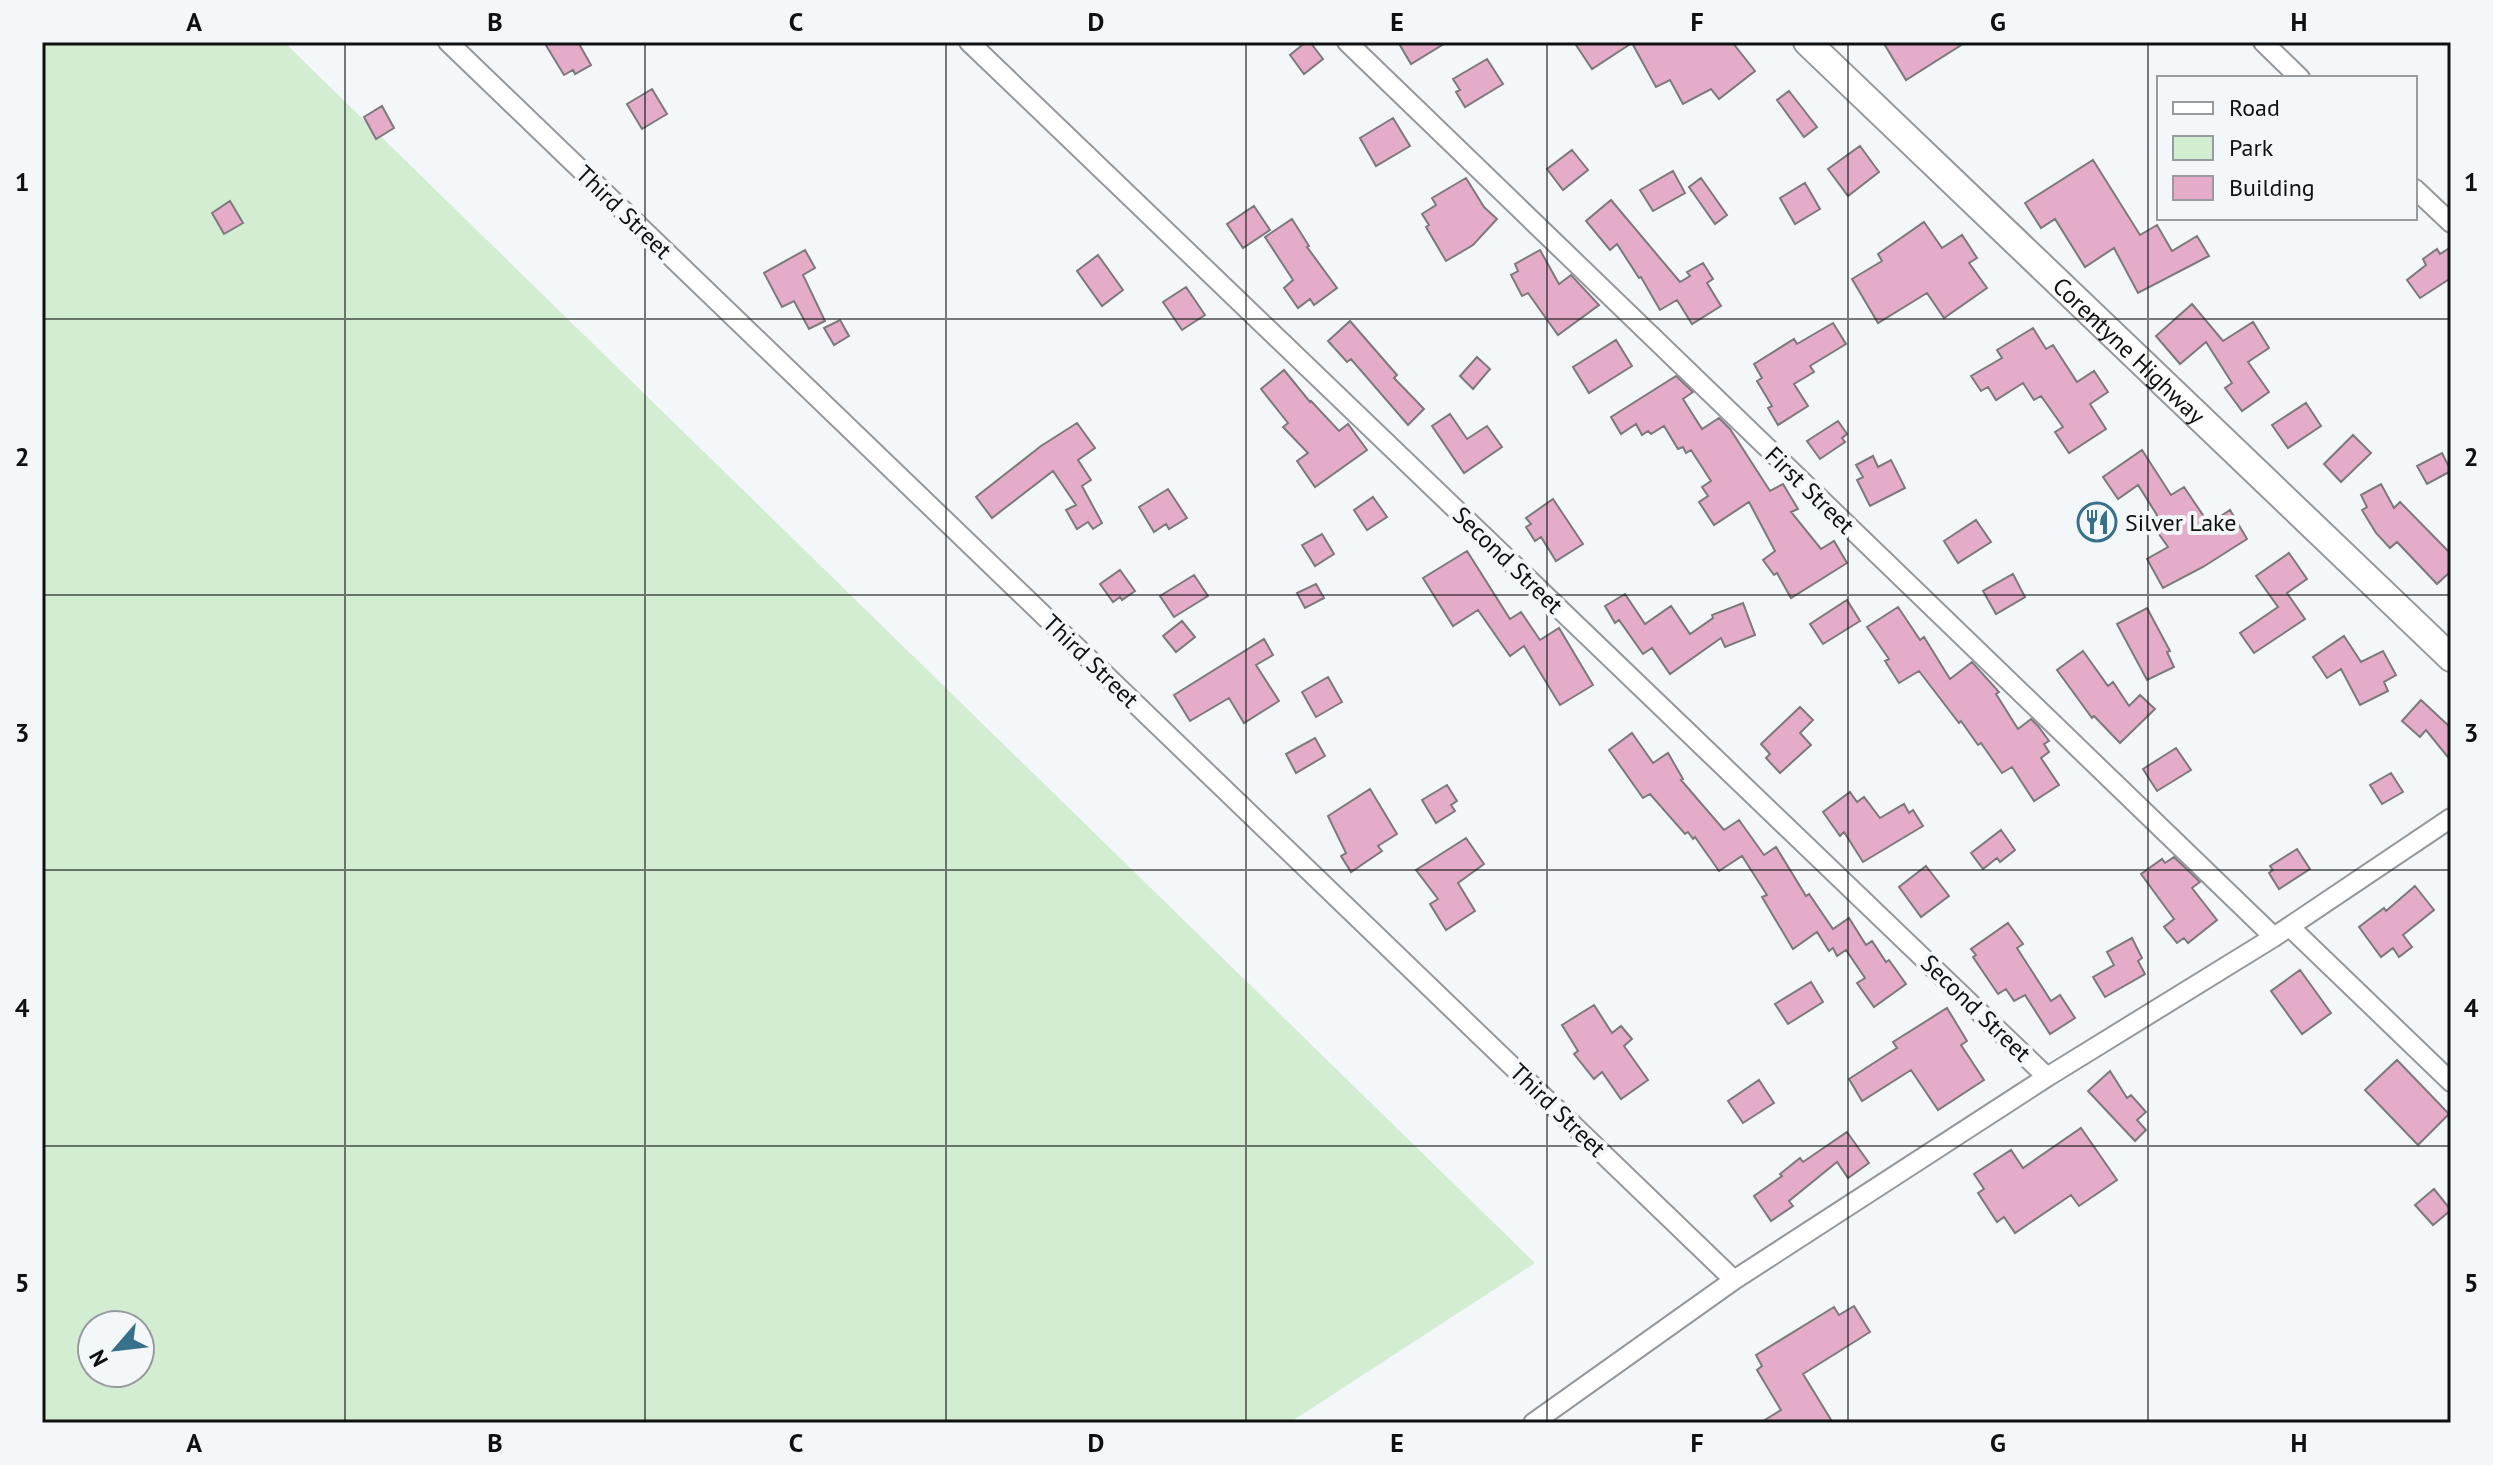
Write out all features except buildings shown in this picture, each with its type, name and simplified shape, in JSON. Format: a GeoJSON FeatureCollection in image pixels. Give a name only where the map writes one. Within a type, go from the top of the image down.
{"type":"FeatureCollection","features":[{"type":"Feature","properties":{"kind":"main road","name":"Corentyne Highway"},"geometry":{"type":"LineString","coordinates":[[1807,42],[2451,658]]}},
{"type":"Feature","properties":{"kind":"street","name":"Third Street"},"geometry":{"type":"LineString","coordinates":[[448,42],[1734,1280]]}},
{"type":"Feature","properties":{"kind":"street","name":"Second Street"},"geometry":{"type":"LineString","coordinates":[[969,42],[2047,1077]]}},
{"type":"Feature","properties":{"kind":"street","name":"First Street"},"geometry":{"type":"LineString","coordinates":[[1347,42],[2274,937]]}},
{"type":"Feature","properties":{"kind":"street"},"geometry":{"type":"LineString","coordinates":[[2263,42],[2298,76]]}},
{"type":"Feature","properties":{"kind":"street"},"geometry":{"type":"LineString","coordinates":[[2417,191],[2451,223]]}},
{"type":"Feature","properties":{"kind":"street"},"geometry":{"type":"LineString","coordinates":[[1533,1423],[1734,1280],[2047,1077],[2290,927],[2451,818]]}},
{"type":"Feature","properties":{"kind":"street"},"geometry":{"type":"LineString","coordinates":[[2290,927],[2451,1082]]}},
{"type":"Feature","properties":{"kind":"green space"},"geometry":{"type":"Polygon","coordinates":[[[42,42],[284,42],[1535,1263],[1289,1423],[42,1423],[42,42]]]}},
{"type":"Feature","properties":{"kind":"place","name":"Silver Lake"},"geometry":{"type":"Point","coordinates":[2097,522]}}]}
